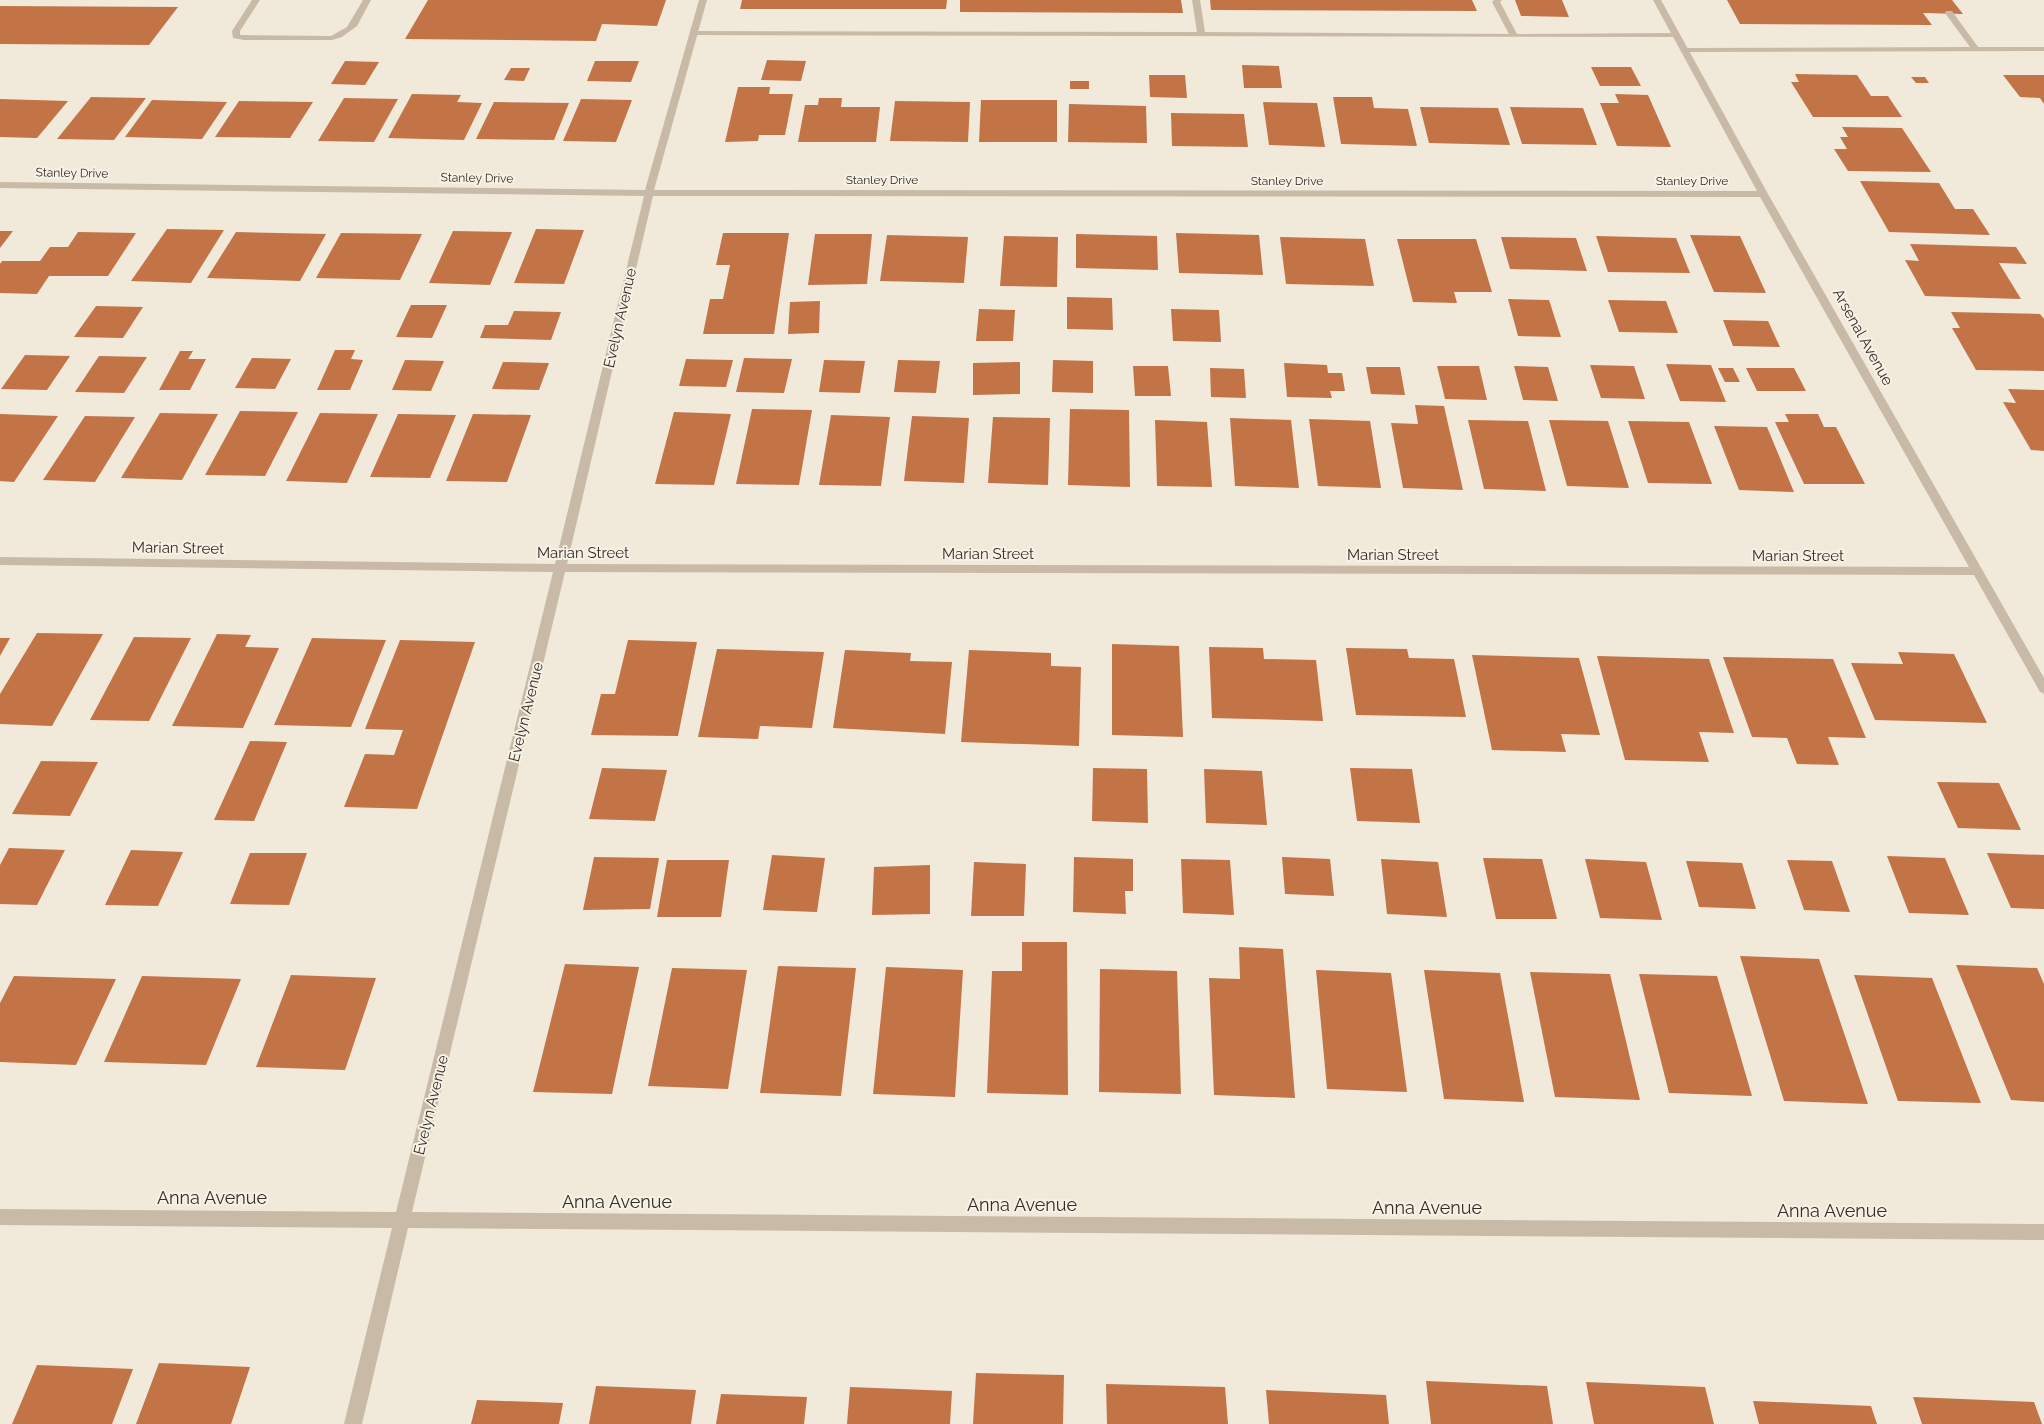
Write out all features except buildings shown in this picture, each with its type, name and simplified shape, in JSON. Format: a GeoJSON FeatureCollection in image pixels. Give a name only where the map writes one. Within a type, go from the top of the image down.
{"type":"FeatureCollection","features":[{"type":"Feature","properties":{"kind":"street"},"geometry":{"type":"LineString","coordinates":[[256,0],[236,31],[236,36],[244,38],[332,38],[343,36],[350,31],[367,0]]}},
{"type":"Feature","properties":{"kind":"street","name":"Evelyn Avenue"},"geometry":{"type":"LineString","coordinates":[[353,1424],[649,193],[703,0]]}},
{"type":"Feature","properties":{"kind":"street"},"geometry":{"type":"LineString","coordinates":[[1196,0],[1200,35]]}},
{"type":"Feature","properties":{"kind":"street"},"geometry":{"type":"LineString","coordinates":[[1498,0],[1496,2],[1514,36]]}},
{"type":"Feature","properties":{"kind":"street","name":"Arsenal Avenue"},"geometry":{"type":"LineString","coordinates":[[1657,0],[1763,194],[2044,689]]}},
{"type":"Feature","properties":{"kind":"street"},"geometry":{"type":"LineString","coordinates":[[1949,13],[1976,49]]}},
{"type":"Feature","properties":{"kind":"street"},"geometry":{"type":"LineString","coordinates":[[694,33],[1676,35]]}},
{"type":"Feature","properties":{"kind":"street"},"geometry":{"type":"LineString","coordinates":[[1684,50],[2044,49]]}},
{"type":"Feature","properties":{"kind":"street","name":"Stanley Drive"},"geometry":{"type":"LineString","coordinates":[[0,185],[649,193],[1763,194]]}},
{"type":"Feature","properties":{"kind":"street","name":"Marian Street"},"geometry":{"type":"LineString","coordinates":[[0,561],[560,568],[1976,571]]}},
{"type":"Feature","properties":{"kind":"street","name":"Anna Avenue"},"geometry":{"type":"LineString","coordinates":[[0,1217],[2044,1232]]}}]}
